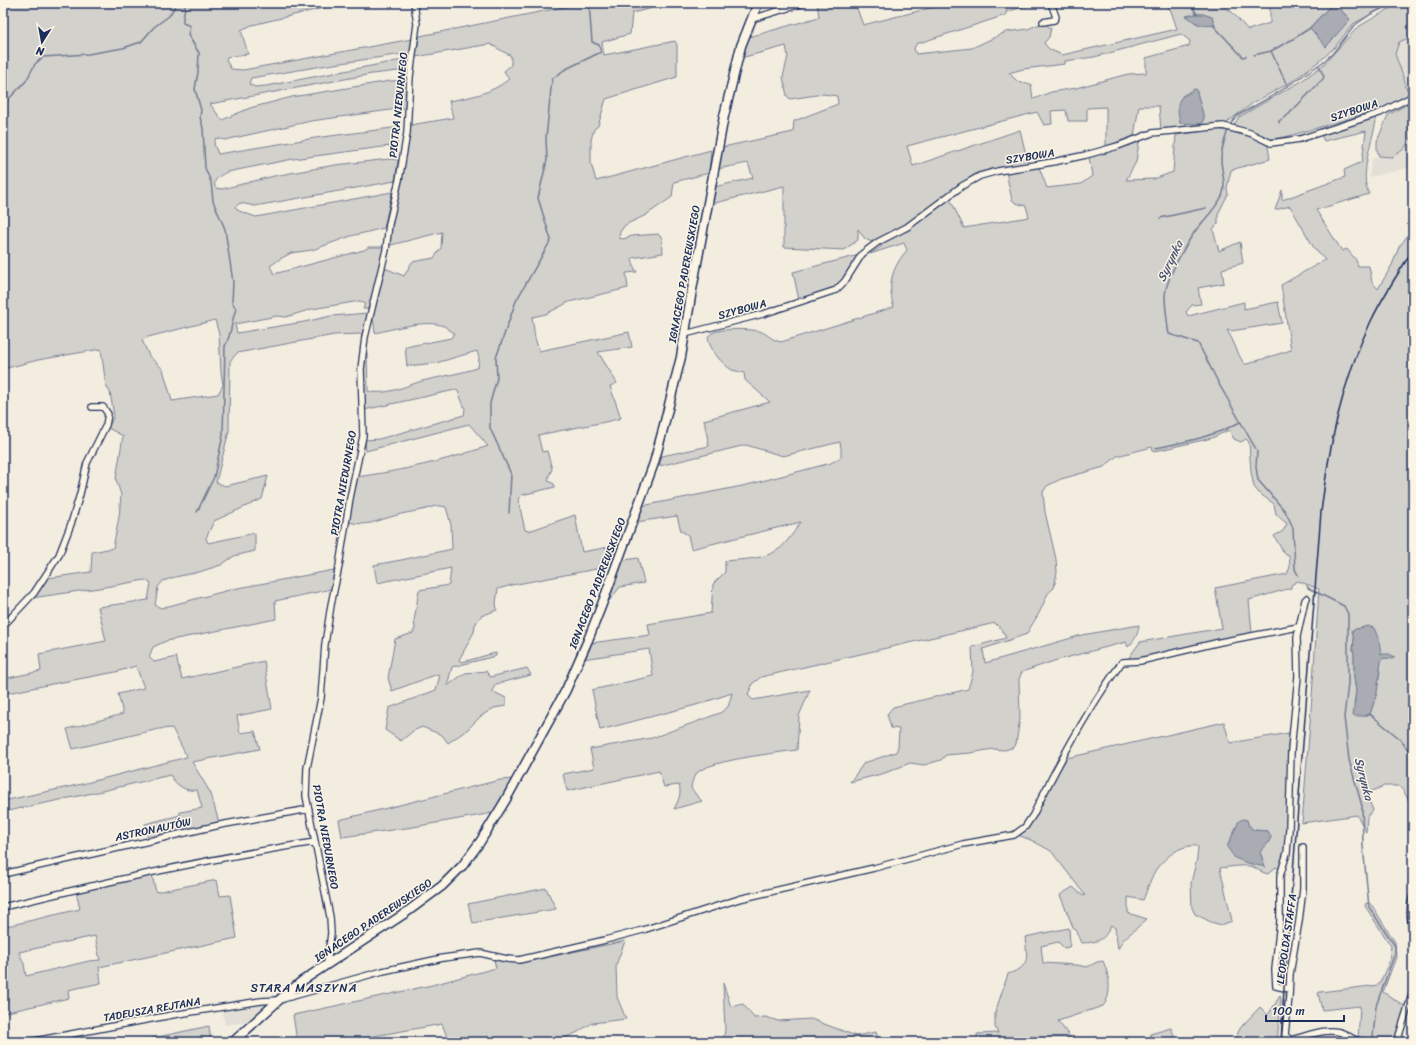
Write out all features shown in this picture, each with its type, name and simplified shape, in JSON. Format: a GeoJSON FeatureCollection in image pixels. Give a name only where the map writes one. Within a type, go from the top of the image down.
{"type":"FeatureCollection","features":[{"type":"Feature","properties":{"kind":"street","name":"PIOTRA NIEDURNEGO"},"geometry":{"type":"LineString","coordinates":[[327,965],[331,933],[330,917],[306,792],[307,768],[321,698],[325,644],[331,605],[350,498],[363,436],[361,381],[362,354],[386,250],[407,133],[410,77],[417,24],[414,3]]}},
{"type":"Feature","properties":{"kind":"street","name":"IGNACEGO PADEREWSKIEGO"},"geometry":{"type":"LineString","coordinates":[[233,1042],[302,981],[404,914],[442,886],[467,860],[505,801],[563,695],[597,619],[654,463],[682,357],[724,116],[741,46],[758,3]]}},
{"type":"Feature","properties":{"kind":"street"},"geometry":{"type":"LineString","coordinates":[[752,19],[804,3]]}},
{"type":"Feature","properties":{"kind":"street"},"geometry":{"type":"LineString","coordinates":[[1043,22],[1054,20],[1056,17],[1051,3]]}},
{"type":"Feature","properties":{"kind":"street","name":"SZYBOWA"},"geometry":{"type":"LineString","coordinates":[[685,334],[763,314],[836,290],[845,281],[862,254],[878,242],[907,226],[962,186],[980,176],[1086,155],[1118,146],[1152,133],[1223,126],[1233,128],[1272,142],[1300,139],[1380,113],[1413,96]]}},
{"type":"Feature","properties":{"kind":"street"},"geometry":{"type":"LineString","coordinates":[[3,626],[34,593],[59,555],[71,524],[87,463],[106,426],[108,414],[103,407],[92,407]]}},
{"type":"Feature","properties":{"kind":"street"},"geometry":{"type":"LineString","coordinates":[[1289,989],[1276,986],[1275,970],[1280,921],[1280,876],[1287,853],[1289,829],[1291,750],[1298,676],[1298,627],[1305,600],[1307,598]]}},
{"type":"Feature","properties":{"kind":"street","name":"TADEUSZA REJTANA"},"geometry":{"type":"LineString","coordinates":[[29,1042],[110,1026],[221,1007],[272,999],[279,1000],[383,971],[443,958],[480,953],[519,960],[635,932],[739,899],[874,868],[963,844],[1014,835],[1025,827],[1033,815],[1084,718],[1122,662],[1140,661],[1234,639],[1298,627]]}},
{"type":"Feature","properties":{"kind":"street","name":"ASTRONAUTÓW"},"geometry":{"type":"LineString","coordinates":[[3,874],[220,825],[309,810]]}},
{"type":"Feature","properties":{"kind":"street"},"geometry":{"type":"LineString","coordinates":[[3,907],[116,880],[260,850],[315,842]]}},
{"type":"Feature","properties":{"kind":"street","name":"LEOPOLDA STAFFA"},"geometry":{"type":"LineString","coordinates":[[1303,847],[1303,889],[1289,989],[1285,1035],[1290,1040],[1330,1031],[1340,1032],[1358,1040],[1373,1042],[1397,1042],[1413,991]]}},
{"type":"Feature","properties":{"kind":"street"},"geometry":{"type":"LineString","coordinates":[[1413,896],[1410,905],[1410,912],[1413,935]]}},
{"type":"Feature","properties":{"kind":"shaded area"},"geometry":{"type":"Polygon","coordinates":[[[3,3],[344,3],[252,25],[241,30],[248,54],[227,57],[226,60],[231,69],[243,70],[412,39],[410,53],[251,78],[249,84],[255,87],[266,86],[407,59],[407,70],[372,74],[210,104],[222,120],[250,108],[292,97],[390,81],[407,80],[405,108],[311,121],[225,140],[216,138],[214,144],[218,154],[315,138],[400,127],[397,145],[293,159],[227,172],[217,178],[215,183],[216,188],[222,189],[274,176],[335,165],[390,159],[398,160],[395,181],[255,206],[240,203],[235,207],[239,211],[256,217],[392,192],[384,228],[351,236],[312,250],[291,253],[270,266],[274,274],[364,250],[369,247],[383,247],[370,309],[363,309],[365,304],[360,301],[312,309],[286,317],[277,316],[235,324],[237,333],[331,316],[368,313],[362,334],[334,335],[237,353],[230,361],[229,431],[216,482],[225,486],[268,476],[262,499],[214,521],[206,538],[208,543],[255,533],[255,551],[234,556],[221,565],[163,581],[158,587],[155,605],[161,608],[233,589],[334,570],[332,589],[275,601],[276,619],[166,641],[153,647],[149,657],[154,662],[176,657],[182,679],[264,661],[272,709],[237,716],[240,733],[255,731],[260,749],[192,762],[211,794],[219,823],[148,839],[145,824],[180,815],[180,812],[202,808],[197,790],[189,790],[181,787],[170,775],[3,812],[3,801],[82,784],[187,757],[172,728],[159,729],[73,749],[67,729],[123,714],[118,694],[144,688],[136,666],[116,672],[3,694],[3,679],[41,671],[39,654],[106,641],[98,607],[148,600],[151,583],[145,580],[32,598],[48,578],[91,572],[92,552],[113,548],[119,517],[121,495],[116,479],[123,436],[108,428],[114,416],[110,392],[106,386],[101,349],[38,360],[3,369],[3,3]],[[215,320],[148,337],[142,340],[149,356],[163,369],[172,401],[218,394],[223,385],[219,334],[215,320]]]}},
{"type":"Feature","properties":{"kind":"shaded area"},"geometry":{"type":"Polygon","coordinates":[[[584,3],[673,3],[632,13],[630,34],[602,42],[604,55],[675,41],[677,45],[677,77],[606,99],[598,126],[594,129],[591,140],[591,163],[596,181],[711,150],[709,173],[674,182],[672,197],[646,215],[625,225],[620,232],[619,238],[623,239],[632,236],[658,234],[662,238],[663,253],[632,258],[637,272],[626,273],[628,288],[569,302],[546,314],[532,317],[535,338],[539,351],[629,332],[632,347],[598,352],[617,383],[610,386],[621,418],[538,435],[542,452],[547,451],[552,469],[548,481],[554,484],[555,487],[522,495],[518,499],[525,530],[529,531],[575,515],[582,552],[620,545],[612,566],[498,589],[496,603],[497,610],[481,616],[475,625],[474,632],[459,660],[461,662],[496,653],[496,656],[452,667],[447,686],[465,673],[486,671],[490,677],[527,668],[531,675],[496,684],[492,691],[506,698],[506,706],[494,708],[481,716],[467,730],[448,743],[442,735],[422,727],[413,731],[401,741],[385,730],[389,708],[436,690],[440,675],[438,674],[392,691],[388,678],[395,639],[413,633],[415,628],[414,621],[419,590],[449,585],[451,568],[377,583],[374,565],[452,549],[451,525],[446,507],[439,506],[401,514],[366,524],[348,522],[356,477],[423,465],[488,446],[469,424],[366,451],[365,440],[379,439],[464,415],[465,409],[458,391],[455,390],[364,410],[363,368],[365,351],[367,354],[368,391],[375,392],[395,390],[422,381],[478,367],[479,358],[477,351],[436,363],[407,366],[405,347],[451,338],[454,333],[444,326],[436,324],[419,324],[375,333],[373,317],[385,268],[404,276],[412,262],[434,258],[441,248],[442,232],[391,245],[390,238],[410,125],[453,118],[449,101],[480,94],[495,88],[509,79],[504,71],[511,65],[511,56],[490,44],[416,57],[412,67],[420,36],[584,3]]]}},
{"type":"Feature","properties":{"kind":"shaded area"},"geometry":{"type":"Polygon","coordinates":[[[817,3],[855,3],[863,25],[950,3],[1037,3],[1006,12],[1006,15],[916,44],[914,49],[916,54],[972,48],[1006,32],[1028,29],[1037,25],[1045,24],[1051,28],[1049,37],[1044,43],[1049,49],[1062,55],[1177,29],[1171,11],[1165,3],[1222,3],[1220,4],[1232,12],[1248,30],[1270,23],[1270,3],[1333,3],[1310,27],[1350,19],[1334,3],[1391,3],[1353,24],[1334,48],[1322,59],[1291,82],[1253,103],[1227,123],[1161,130],[1159,106],[1139,106],[1134,136],[1106,146],[1106,107],[1087,108],[1087,121],[1068,121],[1066,110],[1051,111],[1052,124],[1044,125],[1037,112],[907,146],[913,166],[1020,130],[1028,163],[976,173],[905,225],[906,232],[950,199],[964,228],[1029,217],[1026,206],[1012,200],[1006,172],[1039,167],[1047,188],[1081,184],[1092,176],[1089,157],[1139,142],[1136,162],[1126,180],[1154,179],[1173,172],[1176,135],[1219,129],[1255,138],[1268,146],[1270,159],[1231,170],[1227,188],[1228,194],[1218,214],[1218,224],[1213,229],[1219,251],[1240,242],[1243,263],[1222,269],[1224,283],[1198,288],[1201,304],[1192,305],[1186,312],[1188,316],[1244,302],[1244,309],[1278,302],[1282,323],[1231,331],[1227,330],[1244,364],[1247,364],[1291,350],[1281,285],[1325,260],[1314,248],[1290,206],[1275,210],[1282,190],[1282,200],[1345,177],[1344,170],[1362,162],[1366,131],[1324,141],[1321,135],[1376,117],[1367,158],[1365,177],[1369,194],[1316,210],[1342,251],[1347,249],[1356,260],[1358,266],[1369,266],[1372,282],[1378,289],[1392,265],[1399,247],[1413,228],[1413,800],[1409,801],[1399,786],[1384,786],[1366,794],[1373,810],[1367,817],[1366,832],[1357,815],[1302,823],[1319,589],[1298,581],[1291,585],[1291,588],[1249,600],[1252,633],[1133,660],[1128,659],[1140,642],[1222,628],[1215,588],[1287,574],[1290,567],[1289,555],[1284,553],[1274,536],[1283,531],[1287,524],[1276,514],[1274,504],[1259,493],[1254,487],[1251,472],[1249,442],[1246,439],[1241,442],[1234,439],[1229,430],[1212,438],[1160,450],[1153,451],[1152,447],[1117,456],[1104,467],[1061,479],[1047,486],[1043,492],[1045,512],[1056,559],[1057,572],[1054,588],[1047,595],[1027,634],[983,649],[985,663],[1082,635],[1139,625],[1136,637],[1128,647],[1126,642],[1054,661],[1022,672],[1019,679],[1020,718],[1016,744],[1012,748],[946,755],[941,760],[924,765],[910,763],[885,773],[850,782],[864,763],[896,752],[898,747],[899,729],[891,728],[887,714],[893,707],[968,689],[973,672],[972,647],[1006,638],[1002,630],[995,623],[761,677],[752,684],[748,695],[753,700],[810,690],[799,716],[797,750],[745,758],[716,764],[705,768],[698,772],[695,776],[692,781],[691,788],[702,801],[674,809],[680,794],[679,785],[664,787],[659,771],[567,791],[563,774],[594,768],[590,749],[652,738],[720,713],[728,707],[732,693],[696,705],[600,730],[592,690],[653,676],[649,649],[583,659],[591,643],[650,635],[648,624],[711,613],[713,584],[725,572],[725,561],[760,557],[773,553],[785,544],[801,522],[691,549],[688,535],[681,531],[677,516],[636,522],[642,506],[747,485],[831,463],[841,457],[840,442],[783,456],[746,445],[659,466],[662,456],[709,446],[704,420],[770,402],[745,380],[744,373],[732,370],[720,360],[713,351],[709,342],[708,337],[710,334],[721,330],[735,329],[759,331],[774,340],[781,342],[894,307],[891,294],[891,282],[894,270],[907,250],[904,243],[870,254],[882,246],[865,239],[858,229],[858,240],[844,250],[784,247],[784,186],[711,204],[714,187],[753,178],[748,163],[717,169],[723,147],[793,132],[794,121],[838,104],[837,96],[823,94],[790,99],[787,96],[783,77],[788,56],[786,46],[741,58],[749,37],[819,17],[817,3]],[[1195,14],[1193,21],[1197,24],[1213,23],[1215,26],[1212,17],[1203,14],[1195,14]],[[1181,34],[1094,57],[1065,61],[1065,64],[1023,69],[1009,73],[1018,82],[1031,84],[1033,99],[1051,92],[1076,88],[1128,74],[1146,73],[1146,58],[1189,46],[1190,41],[1181,34]],[[1196,89],[1182,96],[1180,123],[1197,124],[1204,118],[1196,89]],[[1358,629],[1352,630],[1354,639],[1354,678],[1356,691],[1354,704],[1363,716],[1370,714],[1377,688],[1381,661],[1384,658],[1380,649],[1358,629]]]}},
{"type":"Feature","properties":{"kind":"shaded area"},"geometry":{"type":"Polygon","coordinates":[[[1333,3],[1350,19],[1326,47],[1310,28],[1333,3]]]}},
{"type":"Feature","properties":{"kind":"shaded area"},"geometry":{"type":"Polygon","coordinates":[[[1399,3],[1413,3],[1413,36],[1399,42],[1395,54],[1405,82],[1405,87],[1413,90],[1413,93],[1383,109],[1285,137],[1271,139],[1234,125],[1239,117],[1300,82],[1323,65],[1358,27],[1399,3]]]}},
{"type":"Feature","properties":{"kind":"shaded area"},"geometry":{"type":"Polygon","coordinates":[[[1203,14],[1212,17],[1215,25],[1206,26],[1199,24],[1186,16],[1203,14]]]}},
{"type":"Feature","properties":{"kind":"shaded area"},"geometry":{"type":"Polygon","coordinates":[[[1413,36],[1413,90],[1405,87],[1395,54],[1399,42],[1413,36]]]}},
{"type":"Feature","properties":{"kind":"shaded area"},"geometry":{"type":"Polygon","coordinates":[[[1196,89],[1204,118],[1203,123],[1180,123],[1178,109],[1180,99],[1196,89]]]}},
{"type":"Feature","properties":{"kind":"shaded area"},"geometry":{"type":"Polygon","coordinates":[[[1413,101],[1413,135],[1404,149],[1392,157],[1379,156],[1377,141],[1388,115],[1413,101]]]}},
{"type":"Feature","properties":{"kind":"shaded area"},"geometry":{"type":"Polygon","coordinates":[[[1413,135],[1413,167],[1369,177],[1372,159],[1379,156],[1392,157],[1404,149],[1413,135]]]}},
{"type":"Feature","properties":{"kind":"shaded area"},"geometry":{"type":"Polygon","coordinates":[[[859,255],[837,287],[799,300],[793,272],[859,255]]]}},
{"type":"Feature","properties":{"kind":"shaded area"},"geometry":{"type":"Polygon","coordinates":[[[638,558],[644,583],[620,587],[609,601],[623,559],[638,558]]]}},
{"type":"Feature","properties":{"kind":"shaded area"},"geometry":{"type":"Polygon","coordinates":[[[1368,626],[1374,628],[1379,640],[1381,654],[1389,654],[1395,657],[1393,659],[1384,658],[1381,661],[1377,693],[1370,714],[1353,716],[1356,691],[1354,678],[1354,639],[1352,630],[1368,626]]]}},
{"type":"Feature","properties":{"kind":"shaded area"},"geometry":{"type":"Polygon","coordinates":[[[1224,722],[1230,743],[1289,733],[1286,845],[1284,857],[1279,869],[1276,867],[1268,874],[1250,866],[1220,868],[1232,921],[1221,925],[1195,914],[1192,908],[1191,883],[1198,847],[1185,847],[1170,855],[1157,868],[1143,900],[1128,897],[1128,913],[1147,919],[1123,940],[1118,949],[1115,928],[1111,925],[1106,934],[1100,940],[1082,943],[1073,927],[1060,895],[1073,887],[1083,896],[1085,895],[1051,851],[1018,835],[1067,758],[1224,722]],[[1247,820],[1239,821],[1227,847],[1247,863],[1265,866],[1260,852],[1271,837],[1268,831],[1253,830],[1248,824],[1247,820]]]}},
{"type":"Feature","properties":{"kind":"shaded area"},"geometry":{"type":"Polygon","coordinates":[[[513,779],[493,813],[413,827],[342,837],[339,820],[500,780],[513,779]]]}},
{"type":"Feature","properties":{"kind":"shaded area"},"geometry":{"type":"Polygon","coordinates":[[[1243,819],[1247,820],[1248,824],[1253,830],[1268,831],[1271,837],[1260,852],[1265,867],[1247,863],[1235,858],[1227,847],[1239,821],[1243,819]]]}},
{"type":"Feature","properties":{"kind":"shaded area"},"geometry":{"type":"Polygon","coordinates":[[[152,875],[156,892],[217,880],[220,896],[230,895],[237,938],[99,967],[101,983],[68,990],[69,998],[3,1013],[3,927],[80,909],[76,892],[152,875]],[[95,936],[19,952],[24,964],[26,976],[89,961],[100,960],[95,936]]]}},
{"type":"Feature","properties":{"kind":"shaded area"},"geometry":{"type":"Polygon","coordinates":[[[546,888],[556,909],[473,923],[468,904],[546,888]]]}},
{"type":"Feature","properties":{"kind":"shaded area"},"geometry":{"type":"Polygon","coordinates":[[[1366,903],[1371,904],[1395,942],[1396,957],[1383,992],[1406,1007],[1396,1040],[1358,1039],[1360,1006],[1322,1010],[1318,993],[1379,985],[1389,962],[1391,946],[1365,906],[1366,903]]]}},
{"type":"Feature","properties":{"kind":"shaded area"},"geometry":{"type":"Polygon","coordinates":[[[1069,928],[1069,947],[1064,948],[1058,942],[1041,946],[1043,963],[1087,967],[1103,961],[1107,972],[1109,990],[1103,1006],[1058,1021],[1073,1041],[978,1042],[977,1034],[998,1033],[995,1027],[995,1013],[1008,974],[1021,968],[1026,961],[1027,956],[1025,937],[1069,928]]]}},
{"type":"Feature","properties":{"kind":"shaded area"},"geometry":{"type":"Polygon","coordinates":[[[625,941],[616,965],[617,997],[626,1019],[592,1023],[578,1032],[556,1042],[449,1042],[442,1024],[340,1042],[297,1042],[293,1015],[432,985],[496,968],[494,960],[520,963],[625,941]]]}},
{"type":"Feature","properties":{"kind":"shaded area"},"geometry":{"type":"Polygon","coordinates":[[[723,983],[731,1007],[743,1004],[754,1018],[766,1017],[778,1021],[811,1019],[856,1036],[876,1032],[879,1042],[723,1042],[725,1030],[723,983]]]}},
{"type":"Feature","properties":{"kind":"shaded area"},"geometry":{"type":"Polygon","coordinates":[[[1280,996],[1281,1000],[1277,1042],[1233,1042],[1241,1027],[1260,1007],[1268,1015],[1280,996]]]}},
{"type":"Feature","properties":{"kind":"shaded area"},"geometry":{"type":"Polygon","coordinates":[[[270,1002],[248,1022],[225,1025],[221,1007],[270,1002]]]}},
{"type":"Feature","properties":{"kind":"shaded area"},"geometry":{"type":"Polygon","coordinates":[[[209,1026],[211,1042],[134,1042],[209,1026]]]}},
{"type":"Feature","properties":{"kind":"shaded area"},"geometry":{"type":"Polygon","coordinates":[[[1171,1028],[1175,1037],[1153,1042],[1150,1034],[1171,1028]]]}},
{"type":"Feature","properties":{"kind":"waterway"},"geometry":{"type":"LineString","coordinates":[[3,105],[26,81],[35,64],[43,57],[88,54],[123,48],[141,42],[154,27],[169,16],[177,3]]}},
{"type":"Feature","properties":{"kind":"waterway"},"geometry":{"type":"LineString","coordinates":[[185,3],[183,23],[190,26],[188,35],[199,53],[195,89],[201,110],[200,117],[203,128],[205,168],[211,182],[213,201],[225,229],[233,282],[232,302],[236,309],[229,337],[225,346],[223,435],[214,477],[197,512]]}},
{"type":"Feature","properties":{"kind":"waterway"},"geometry":{"type":"LineString","coordinates":[[509,513],[511,474],[490,428],[490,403],[497,378],[496,358],[516,301],[551,240],[538,198],[547,160],[546,138],[552,79],[564,70],[601,52],[599,45],[592,42],[589,3]]}},
{"type":"Feature","properties":{"kind":"waterway"},"geometry":{"type":"LineString","coordinates":[[1190,3],[1197,14]]}},
{"type":"Feature","properties":{"kind":"waterway","name":"Syrynka"},"geometry":{"type":"LineString","coordinates":[[1229,126],[1237,116],[1279,92],[1323,62],[1333,53],[1355,25],[1371,14],[1394,3]]}},
{"type":"Feature","properties":{"kind":"waterway"},"geometry":{"type":"LineString","coordinates":[[1213,25],[1243,57],[1246,56]]}},
{"type":"Feature","properties":{"kind":"waterway"},"geometry":{"type":"LineString","coordinates":[[1254,55],[1271,51],[1310,28]]}},
{"type":"Feature","properties":{"kind":"waterway"},"geometry":{"type":"LineString","coordinates":[[1271,51],[1287,85]]}},
{"type":"Feature","properties":{"kind":"waterway"},"geometry":{"type":"LineString","coordinates":[[1279,123],[1279,121],[1288,115],[1323,79],[1324,77],[1319,66]]}},
{"type":"Feature","properties":{"kind":"waterway","name":"Syrynka"},"geometry":{"type":"LineString","coordinates":[[1228,130],[1221,155],[1224,182],[1222,196],[1217,205],[1196,230],[1187,244],[1177,262],[1166,289],[1165,300],[1168,329],[1169,334],[1198,343],[1219,384],[1257,451],[1256,467],[1258,480],[1285,511],[1293,528],[1295,569],[1298,575]]}},
{"type":"Feature","properties":{"kind":"waterway"},"geometry":{"type":"LineString","coordinates":[[1160,218],[1206,208]]}},
{"type":"Feature","properties":{"kind":"waterway"},"geometry":{"type":"LineString","coordinates":[[1156,448],[1220,432],[1240,422]]}},
{"type":"Feature","properties":{"kind":"waterway","name":"Syrynka"},"geometry":{"type":"LineString","coordinates":[[1307,586],[1308,588],[1344,606],[1348,614],[1348,684],[1344,717],[1349,760],[1362,806],[1363,846],[1369,907],[1395,946],[1395,953],[1376,1006],[1373,1037]]}},
{"type":"Feature","properties":{"kind":"waterway"},"geometry":{"type":"LineString","coordinates":[[1370,714],[1399,738],[1413,756]]}},
{"type":"Feature","properties":{"kind":"railway"},"geometry":{"type":"LineString","coordinates":[[1281,1042],[1324,487],[1338,414],[1352,367],[1371,321],[1396,276],[1413,250]]}},
{"type":"Feature","properties":{"kind":"district","name":"STARA MASZYNA"},"geometry":{"type":"Point","coordinates":[304,988]}}]}
